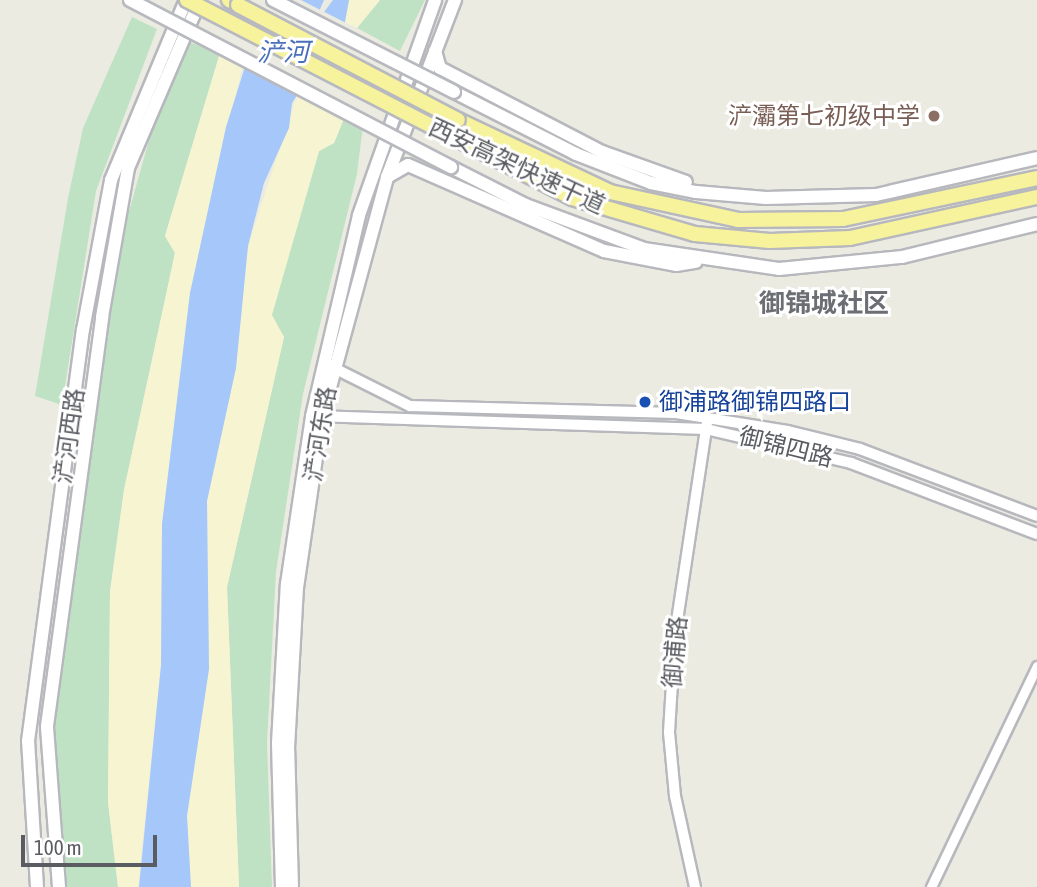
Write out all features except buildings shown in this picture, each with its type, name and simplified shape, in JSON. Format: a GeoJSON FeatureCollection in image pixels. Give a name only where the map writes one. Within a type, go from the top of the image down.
{"type":"FeatureCollection","features":[{"type":"Feature","properties":{"kind":"highway"},"geometry":{"type":"LineString","coordinates":[[175,0],[218,15]]}},
{"type":"Feature","properties":{"kind":"highway","name":"西安高架快速干道"},"geometry":{"type":"LineString","coordinates":[[187,0],[572,198],[695,234],[770,242],[850,238],[1037,197]]}},
{"type":"Feature","properties":{"kind":"highway","name":"西安高架快速干道"},"geometry":{"type":"LineString","coordinates":[[232,2],[458,120],[610,192],[738,220],[843,219],[1037,178]]}},
{"type":"Feature","properties":{"kind":"main road"},"geometry":{"type":"LineString","coordinates":[[130,0],[451,167],[594,233],[709,260],[779,269],[849,265],[1037,224]]}},
{"type":"Feature","properties":{"kind":"main road","name":"浐河西路"},"geometry":{"type":"LineString","coordinates":[[37,887],[28,741],[83,330],[111,180],[187,0]]}},
{"type":"Feature","properties":{"kind":"main road","name":"浐河西路"},"geometry":{"type":"LineString","coordinates":[[60,887],[47,726],[102,317],[128,168],[200,0]]}},
{"type":"Feature","properties":{"kind":"main road"},"geometry":{"type":"LineString","coordinates":[[273,0],[576,154],[651,183],[766,198],[876,195],[1037,158]]}},
{"type":"Feature","properties":{"kind":"main road","name":"浐河东路"},"geometry":{"type":"LineString","coordinates":[[282,887],[278,743],[287,584],[317,416],[359,215],[435,0]]}},
{"type":"Feature","properties":{"kind":"main road","name":"浐河东路"},"geometry":{"type":"LineString","coordinates":[[327,365],[387,177],[455,0]]}},
{"type":"Feature","properties":{"kind":"main road"},"geometry":{"type":"LineString","coordinates":[[435,51],[440,68],[602,152],[675,180],[766,198]]}},
{"type":"Feature","properties":{"kind":"main road"},"geometry":{"type":"LineString","coordinates":[[387,177],[408,164],[604,251],[676,265],[709,260]]}},
{"type":"Feature","properties":{"kind":"main road"},"geometry":{"type":"LineString","coordinates":[[989,170],[1037,167]]}},
{"type":"Feature","properties":{"kind":"main road","name":"浐河东路"},"geometry":{"type":"LineString","coordinates":[[292,887],[288,747],[297,588],[317,416]]}},
{"type":"Feature","properties":{"kind":"street","name":"御锦四路"},"geometry":{"type":"LineString","coordinates":[[327,365],[410,406],[707,423],[860,449],[1037,516]]}},
{"type":"Feature","properties":{"kind":"street","name":"御锦四路"},"geometry":{"type":"LineString","coordinates":[[317,416],[707,423],[850,463],[1037,534]]}},
{"type":"Feature","properties":{"kind":"street","name":"御浦路"},"geometry":{"type":"LineString","coordinates":[[695,887],[675,796],[669,732],[676,625],[707,423]]}},
{"type":"Feature","properties":{"kind":"street"},"geometry":{"type":"LineString","coordinates":[[931,887],[1037,666]]}},
{"type":"Feature","properties":{"kind":"green space"},"geometry":{"type":"Polygon","coordinates":[[[380,0],[425,0],[400,51],[357,28],[380,0]]]}},
{"type":"Feature","properties":{"kind":"green space"},"geometry":{"type":"Polygon","coordinates":[[[132,17],[157,29],[96,191],[62,405],[35,396],[68,198],[83,128],[132,17]]]}},
{"type":"Feature","properties":{"kind":"green space"},"geometry":{"type":"Polygon","coordinates":[[[189,42],[220,53],[165,236],[175,253],[124,490],[110,592],[108,802],[118,887],[66,887],[48,721],[115,261],[153,126],[189,42]]]}},
{"type":"Feature","properties":{"kind":"green space"},"geometry":{"type":"Polygon","coordinates":[[[345,116],[363,125],[357,174],[303,394],[276,572],[267,743],[272,887],[239,887],[227,587],[284,337],[271,316],[319,151],[334,143],[345,116]]]}},
{"type":"Feature","properties":{"kind":"sand"},"geometry":{"type":"Polygon","coordinates":[[[349,0],[380,0],[357,28],[345,22],[349,0]]]}},
{"type":"Feature","properties":{"kind":"sand"},"geometry":{"type":"Polygon","coordinates":[[[220,53],[243,64],[190,293],[162,524],[161,665],[138,887],[118,887],[108,802],[110,592],[124,490],[175,253],[165,236],[220,53]]]}},
{"type":"Feature","properties":{"kind":"sand"},"geometry":{"type":"Polygon","coordinates":[[[298,92],[345,116],[334,143],[319,151],[272,315],[284,337],[227,587],[239,887],[191,887],[187,816],[209,669],[207,501],[236,368],[248,246],[298,92]]]}},
{"type":"Feature","properties":{"kind":"water","name":"浐河"},"geometry":{"type":"Polygon","coordinates":[[[266,0],[324,0],[312,28],[333,0],[349,0],[345,22],[292,103],[289,128],[264,183],[248,246],[236,368],[207,501],[209,669],[187,816],[191,887],[139,887],[161,665],[162,524],[190,293],[226,127],[266,0]]]}},
{"type":"Feature","properties":{"kind":"pier"},"geometry":{"type":"Polygon","coordinates":[[[263,0],[301,0],[348,24],[302,94],[240,63],[263,0]]]}},
{"type":"Feature","properties":{"kind":"place","name":"浐灞第七初级中学"},"geometry":{"type":"Point","coordinates":[934,116]}},
{"type":"Feature","properties":{"kind":"place","name":"御浦路御锦四路口"},"geometry":{"type":"Point","coordinates":[645,402]}},
{"type":"Feature","properties":{"kind":"district","name":"御锦城社区"},"geometry":{"type":"Point","coordinates":[824,304]}}]}
